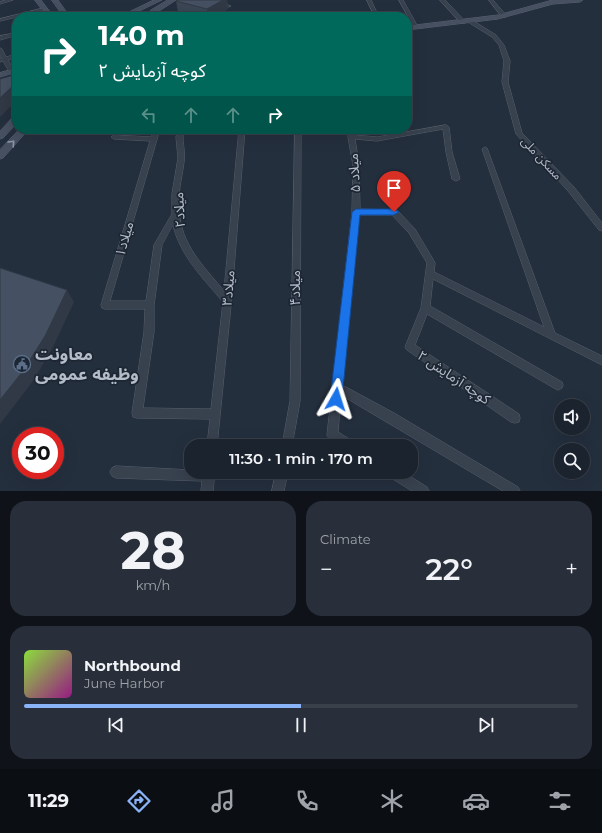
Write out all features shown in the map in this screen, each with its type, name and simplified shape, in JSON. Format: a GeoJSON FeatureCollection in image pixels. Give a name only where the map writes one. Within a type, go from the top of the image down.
{"type":"FeatureCollection","features":[{"type":"Feature","properties":{"kind":"main road"},"geometry":{"type":"LineString","coordinates":[[38,0],[47,12]]}},
{"type":"Feature","properties":{"kind":"main road"},"geometry":{"type":"LineString","coordinates":[[55,0],[63,12]]}},
{"type":"Feature","properties":{"kind":"main road"},"geometry":{"type":"LineString","coordinates":[[136,11],[159,0]]}},
{"type":"Feature","properties":{"kind":"main road"},"geometry":{"type":"LineString","coordinates":[[154,12],[173,0]]}},
{"type":"Feature","properties":{"kind":"main road"},"geometry":{"type":"LineString","coordinates":[[412,27],[504,16],[553,2],[580,0]]}},
{"type":"Feature","properties":{"kind":"main road"},"geometry":{"type":"LineString","coordinates":[[0,75],[12,73]]}},
{"type":"Feature","properties":{"kind":"main road"},"geometry":{"type":"LineString","coordinates":[[0,82],[12,75]]}},
{"type":"Feature","properties":{"kind":"main road"},"geometry":{"type":"LineString","coordinates":[[0,136],[12,123]]}},
{"type":"Feature","properties":{"kind":"main road"},"geometry":{"type":"LineString","coordinates":[[0,156],[20,134]]}},
{"type":"Feature","properties":{"kind":"street"},"geometry":{"type":"LineString","coordinates":[[0,3],[12,0]]}},
{"type":"Feature","properties":{"kind":"street"},"geometry":{"type":"LineString","coordinates":[[219,0],[215,2],[229,6]]}},
{"type":"Feature","properties":{"kind":"street"},"geometry":{"type":"LineString","coordinates":[[369,0],[375,12]]}},
{"type":"Feature","properties":{"kind":"street"},"geometry":{"type":"LineString","coordinates":[[401,0],[408,12]]}},
{"type":"Feature","properties":{"kind":"street"},"geometry":{"type":"LineString","coordinates":[[442,0],[463,22]]}},
{"type":"Feature","properties":{"kind":"street"},"geometry":{"type":"LineString","coordinates":[[491,0],[504,16]]}},
{"type":"Feature","properties":{"kind":"street"},"geometry":{"type":"LineString","coordinates":[[32,12],[44,9]]}},
{"type":"Feature","properties":{"kind":"street"},"geometry":{"type":"LineString","coordinates":[[0,20],[12,17]]}},
{"type":"Feature","properties":{"kind":"street"},"geometry":{"type":"LineString","coordinates":[[412,20],[416,27]]}},
{"type":"Feature","properties":{"kind":"street","name":"مسکن ملی"},"geometry":{"type":"LineString","coordinates":[[470,21],[494,36],[501,45],[507,61],[505,82],[519,134],[571,189],[602,228]]}},
{"type":"Feature","properties":{"kind":"street"},"geometry":{"type":"LineString","coordinates":[[0,38],[12,35]]}},
{"type":"Feature","properties":{"kind":"street"},"geometry":{"type":"LineString","coordinates":[[0,50],[3,60],[12,70]]}},
{"type":"Feature","properties":{"kind":"street"},"geometry":{"type":"LineString","coordinates":[[412,133],[446,127],[449,152],[456,179]]}},
{"type":"Feature","properties":{"kind":"street","name":"میلاد۱"},"geometry":{"type":"LineString","coordinates":[[150,305],[105,305],[156,134]]}},
{"type":"Feature","properties":{"kind":"street","name":"میلاد۲"},"geometry":{"type":"LineString","coordinates":[[180,134],[182,156],[176,201],[177,227],[188,252],[227,301]]}},
{"type":"Feature","properties":{"kind":"street","name":"میلاد۳"},"geometry":{"type":"LineString","coordinates":[[213,439],[227,301],[242,134]]}},
{"type":"Feature","properties":{"kind":"street","name":"میلاد۴"},"geometry":{"type":"LineString","coordinates":[[288,439],[295,401],[298,134]]}},
{"type":"Feature","properties":{"kind":"street","name":"میلاد ۵"},"geometry":{"type":"LineString","coordinates":[[339,439],[332,435],[356,212],[356,165],[352,134]]}},
{"type":"Feature","properties":{"kind":"street"},"geometry":{"type":"LineString","coordinates":[[356,134],[378,139],[405,134]]}},
{"type":"Feature","properties":{"kind":"street"},"geometry":{"type":"LineString","coordinates":[[114,137],[154,139]]}},
{"type":"Feature","properties":{"kind":"street"},"geometry":{"type":"LineString","coordinates":[[484,148],[551,335]]}},
{"type":"Feature","properties":{"kind":"street","name":"۲ کوچه آزمایش"},"geometry":{"type":"LineString","coordinates":[[356,212],[394,212],[412,231],[432,263],[425,308],[410,347],[515,418]]}},
{"type":"Feature","properties":{"kind":"street"},"geometry":{"type":"LineString","coordinates":[[176,213],[158,245],[150,305],[149,332],[137,414],[215,414]]}},
{"type":"Feature","properties":{"kind":"street"},"geometry":{"type":"LineString","coordinates":[[430,274],[602,361]]}},
{"type":"Feature","properties":{"kind":"street"},"geometry":{"type":"LineString","coordinates":[[425,308],[558,385]]}},
{"type":"Feature","properties":{"kind":"street"},"geometry":{"type":"LineString","coordinates":[[337,387],[514,491]]}},
{"type":"Feature","properties":{"kind":"street"},"geometry":{"type":"LineString","coordinates":[[116,472],[184,473]]}},
{"type":"Feature","properties":{"kind":"street"},"geometry":{"type":"LineString","coordinates":[[207,491],[208,479]]}},
{"type":"Feature","properties":{"kind":"street"},"geometry":{"type":"LineString","coordinates":[[278,491],[281,479]]}},
{"type":"Feature","properties":{"kind":"street"},"geometry":{"type":"LineString","coordinates":[[403,479],[422,491]]}},
{"type":"Feature","properties":{"kind":"building"},"geometry":{"type":"Polygon","coordinates":[[[223,0],[207,9],[176,1],[223,0]]]}},
{"type":"Feature","properties":{"kind":"building"},"geometry":{"type":"Polygon","coordinates":[[[12,75],[12,87],[0,98],[0,79],[12,75]]]}},
{"type":"Feature","properties":{"kind":"building","name":"معاونت وظیفه عمومی"},"geometry":{"type":"Polygon","coordinates":[[[0,268],[67,290],[45,336],[23,371],[0,400],[0,268]]]}},
{"type":"Feature","properties":{"kind":"place","name":"معاونت وظیفه عمومی"},"geometry":{"type":"Point","coordinates":[22,364]}},
{"type":"Feature","properties":{"kind":"route"},"geometry":{"type":"LineString","coordinates":[[336,399],[356,212],[394,212]]}}]}
